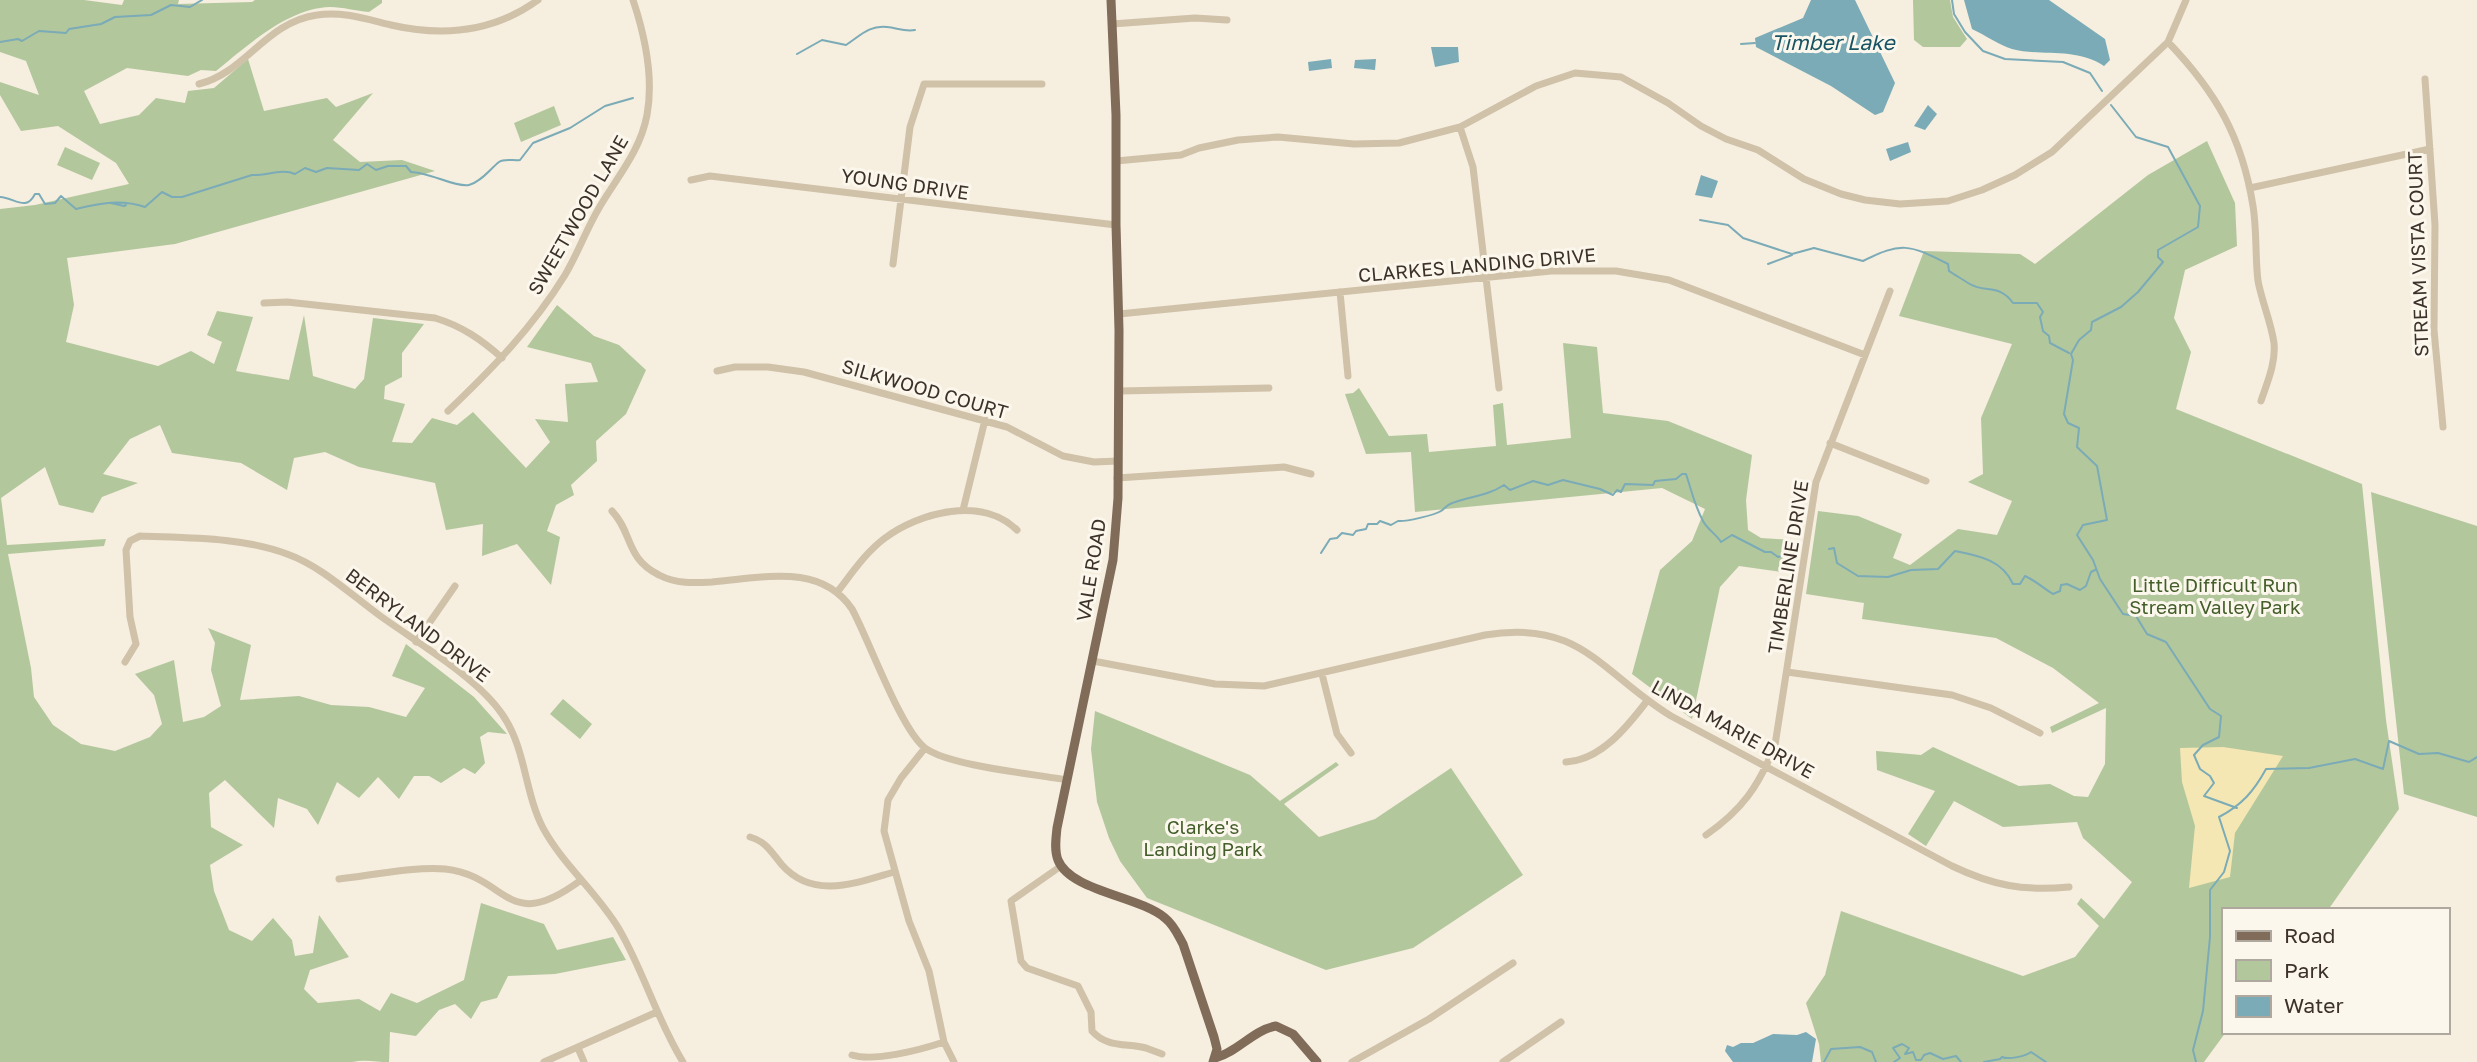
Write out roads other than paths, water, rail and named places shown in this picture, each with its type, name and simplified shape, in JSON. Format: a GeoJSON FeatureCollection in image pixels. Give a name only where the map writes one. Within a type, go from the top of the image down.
{"type":"FeatureCollection","features":[{"type":"Feature","properties":{"kind":"main road","name":"VALE ROAD"},"geometry":{"type":"LineString","coordinates":[[1061,866],[1056,840],[1113,559],[1117,517],[1119,314],[1111,0]]}},
{"type":"Feature","properties":{"kind":"main road"},"geometry":{"type":"LineString","coordinates":[[1061,866],[1081,881],[1146,906],[1170,923],[1183,944],[1216,1044],[1214,1060],[1233,1052],[1263,1030],[1276,1026],[1293,1034],[1317,1062]]}},
{"type":"Feature","properties":{"kind":"street"},"geometry":{"type":"LineString","coordinates":[[199,83],[217,78],[275,31],[304,17],[343,14],[428,31],[461,31],[501,20],[538,0]]}},
{"type":"Feature","properties":{"kind":"street","name":"SWEETWOOD LANE"},"geometry":{"type":"LineString","coordinates":[[448,411],[502,358],[545,306],[640,141],[647,114],[649,81],[645,40],[633,0]]}},
{"type":"Feature","properties":{"kind":"street"},"geometry":{"type":"LineString","coordinates":[[1116,161],[1181,155],[1199,148],[1238,140],[1278,137],[1354,144],[1399,144],[1460,127],[1536,86],[1576,73],[1621,77],[1668,103],[1701,126],[1726,139],[1758,150],[1804,179],[1841,194],[1900,204],[1948,201],[2015,175],[2052,152],[2168,42],[2186,0]]}},
{"type":"Feature","properties":{"kind":"street"},"geometry":{"type":"LineString","coordinates":[[1112,24],[1195,18],[1227,20]]}},
{"type":"Feature","properties":{"kind":"street"},"geometry":{"type":"LineString","coordinates":[[2168,42],[2214,97],[2232,128],[2250,188],[2259,284],[2274,345],[2270,376],[2261,401]]}},
{"type":"Feature","properties":{"kind":"street","name":"STREAM VISTA COURT"},"geometry":{"type":"LineString","coordinates":[[2425,79],[2435,225],[2434,330],[2443,427]]}},
{"type":"Feature","properties":{"kind":"street"},"geometry":{"type":"LineString","coordinates":[[892,264],[910,127],[923,84],[1042,84]]}},
{"type":"Feature","properties":{"kind":"street"},"geometry":{"type":"LineString","coordinates":[[1460,127],[1473,167],[1499,388]]}},
{"type":"Feature","properties":{"kind":"street"},"geometry":{"type":"LineString","coordinates":[[2250,188],[2430,149]]}},
{"type":"Feature","properties":{"kind":"street","name":"YOUNG DRIVE"},"geometry":{"type":"LineString","coordinates":[[691,180],[710,176],[1116,225]]}},
{"type":"Feature","properties":{"kind":"street","name":"CLARKES LANDING DRIVE"},"geometry":{"type":"LineString","coordinates":[[1119,314],[1589,269],[1658,277],[1704,292],[1865,355]]}},
{"type":"Feature","properties":{"kind":"street","name":"TIMBERLINE DRIVE"},"geometry":{"type":"LineString","coordinates":[[1706,835],[1742,806],[1767,767],[1778,733],[1816,482],[1890,291]]}},
{"type":"Feature","properties":{"kind":"street"},"geometry":{"type":"LineString","coordinates":[[1340,292],[1348,376]]}},
{"type":"Feature","properties":{"kind":"street"},"geometry":{"type":"LineString","coordinates":[[264,303],[297,303],[435,318],[474,335],[502,358]]}},
{"type":"Feature","properties":{"kind":"street","name":"SILKWOOD COURT"},"geometry":{"type":"LineString","coordinates":[[717,372],[757,367],[795,370],[1020,432],[1063,456],[1094,462],[1118,461]]}},
{"type":"Feature","properties":{"kind":"street"},"geometry":{"type":"LineString","coordinates":[[1119,391],[1269,388]]}},
{"type":"Feature","properties":{"kind":"street"},"geometry":{"type":"LineString","coordinates":[[963,510],[985,421]]}},
{"type":"Feature","properties":{"kind":"street"},"geometry":{"type":"LineString","coordinates":[[1830,443],[1926,481]]}},
{"type":"Feature","properties":{"kind":"street"},"geometry":{"type":"LineString","coordinates":[[1117,478],[1284,467],[1311,474]]}},
{"type":"Feature","properties":{"kind":"street"},"geometry":{"type":"LineString","coordinates":[[838,591],[865,557],[886,537],[917,520],[963,510],[996,516],[1017,530]]}},
{"type":"Feature","properties":{"kind":"street"},"geometry":{"type":"LineString","coordinates":[[612,511],[639,559],[647,568],[665,578],[689,583],[797,577],[817,580],[838,591],[858,620],[906,723],[925,748],[954,760],[1067,780]]}},
{"type":"Feature","properties":{"kind":"street","name":"BERRYLAND DRIVE"},"geometry":{"type":"LineString","coordinates":[[125,662],[136,644],[130,617],[126,550],[130,541],[140,536],[239,543],[288,554],[314,568],[473,683],[502,714],[519,745],[537,815],[555,848],[618,927],[683,1062]]}},
{"type":"Feature","properties":{"kind":"street"},"geometry":{"type":"LineString","coordinates":[[416,642],[456,586]]}},
{"type":"Feature","properties":{"kind":"street","name":"LINDA MARIE DRIVE"},"geometry":{"type":"LineString","coordinates":[[1093,661],[1231,686],[1272,685],[1485,635],[1529,632],[1559,638],[1597,658],[1647,701],[1974,877],[2015,888],[2040,890],[2069,887]]}},
{"type":"Feature","properties":{"kind":"street"},"geometry":{"type":"LineString","coordinates":[[1787,672],[1952,695],[1991,708],[2040,733]]}},
{"type":"Feature","properties":{"kind":"street"},"geometry":{"type":"LineString","coordinates":[[1322,674],[1337,734],[1351,753]]}},
{"type":"Feature","properties":{"kind":"street"},"geometry":{"type":"LineString","coordinates":[[1566,762],[1581,760],[1603,747],[1631,722],[1647,701]]}},
{"type":"Feature","properties":{"kind":"street"},"geometry":{"type":"LineString","coordinates":[[925,748],[893,790],[885,810],[884,831],[909,921],[931,979],[944,1042],[954,1062]]}},
{"type":"Feature","properties":{"kind":"street"},"geometry":{"type":"LineString","coordinates":[[750,837],[765,844],[791,873],[818,886],[847,886],[894,872]]}},
{"type":"Feature","properties":{"kind":"street"},"geometry":{"type":"LineString","coordinates":[[1061,866],[1011,901],[1021,961],[1027,968],[1078,986],[1091,1012],[1092,1031],[1096,1035],[1119,1046],[1144,1047],[1162,1054]]}},
{"type":"Feature","properties":{"kind":"street"},"geometry":{"type":"LineString","coordinates":[[339,880],[445,869],[470,876],[513,901],[534,904],[554,898],[581,880]]}},
{"type":"Feature","properties":{"kind":"street"},"geometry":{"type":"LineString","coordinates":[[1352,1062],[1429,1019],[1513,963]]}},
{"type":"Feature","properties":{"kind":"street"},"geometry":{"type":"LineString","coordinates":[[544,1062],[657,1012]]}},
{"type":"Feature","properties":{"kind":"street"},"geometry":{"type":"LineString","coordinates":[[1503,1062],[1561,1022]]}},
{"type":"Feature","properties":{"kind":"street"},"geometry":{"type":"LineString","coordinates":[[852,1055],[860,1059],[877,1060],[944,1042]]}},
{"type":"Feature","properties":{"kind":"street"},"geometry":{"type":"LineString","coordinates":[[578,1048],[584,1062]]}},
{"type":"Feature","properties":{"kind":"water","name":"Timber Lake"},"geometry":{"type":"Polygon","coordinates":[[[1811,0],[1855,0],[1895,83],[1883,112],[1875,115],[1831,86],[1756,47],[1755,38],[1803,18],[1811,0]]]}},
{"type":"Feature","properties":{"kind":"water"},"geometry":{"type":"Polygon","coordinates":[[[1964,0],[2049,0],[2105,39],[2110,60],[2104,66],[2082,56],[2007,47],[1972,29],[1964,0]]]}},
{"type":"Feature","properties":{"kind":"water"},"geometry":{"type":"Polygon","coordinates":[[[1431,47],[1458,47],[1459,62],[1435,67],[1431,47]]]}},
{"type":"Feature","properties":{"kind":"water"},"geometry":{"type":"Polygon","coordinates":[[[1331,59],[1332,68],[1309,71],[1308,62],[1331,59]]]}},
{"type":"Feature","properties":{"kind":"water"},"geometry":{"type":"Polygon","coordinates":[[[1376,59],[1375,70],[1354,68],[1355,60],[1376,59]]]}},
{"type":"Feature","properties":{"kind":"water"},"geometry":{"type":"Polygon","coordinates":[[[1928,105],[1937,114],[1925,130],[1914,126],[1928,105]]]}},
{"type":"Feature","properties":{"kind":"water"},"geometry":{"type":"Polygon","coordinates":[[[1908,142],[1911,152],[1890,161],[1886,149],[1908,142]]]}},
{"type":"Feature","properties":{"kind":"water"},"geometry":{"type":"Polygon","coordinates":[[[1701,175],[1718,181],[1712,198],[1695,195],[1701,175]]]}},
{"type":"Feature","properties":{"kind":"water"},"geometry":{"type":"Polygon","coordinates":[[[1806,1032],[1816,1039],[1812,1062],[1733,1062],[1725,1051],[1727,1045],[1733,1047],[1741,1043],[1753,1043],[1773,1034],[1797,1035],[1806,1032]]]}},
{"type":"Feature","properties":{"kind":"waterway"},"geometry":{"type":"LineString","coordinates":[[0,42],[18,39],[22,41],[39,31],[66,33],[69,29],[101,24],[115,17],[151,15],[171,5],[190,7],[202,0]]}},
{"type":"Feature","properties":{"kind":"waterway"},"geometry":{"type":"LineString","coordinates":[[1952,0],[1954,14],[1965,32],[1983,51],[2005,59],[2063,62],[2090,73],[2102,91]]}},
{"type":"Feature","properties":{"kind":"waterway"},"geometry":{"type":"LineString","coordinates":[[797,54],[822,40],[846,45],[875,28],[915,30]]}},
{"type":"Feature","properties":{"kind":"waterway"},"geometry":{"type":"LineString","coordinates":[[1741,44],[1755,43]]}},
{"type":"Feature","properties":{"kind":"waterway"},"geometry":{"type":"LineString","coordinates":[[0,197],[24,203],[39,194],[45,204],[55,203],[61,196],[76,209],[111,203],[145,207],[162,192],[172,197],[182,197],[252,175],[285,172],[295,174],[305,168],[316,172],[327,168],[359,170],[367,164],[376,170],[388,166],[406,166],[411,172],[469,185],[501,161],[520,160],[533,143],[570,128],[605,106],[633,98]]}},
{"type":"Feature","properties":{"kind":"waterway"},"geometry":{"type":"LineString","coordinates":[[2111,105],[2136,137],[2168,147],[2200,206],[2198,227],[2158,250],[2158,257],[2163,262],[2138,292],[2121,307],[2092,322],[2091,330],[2079,340],[2071,354],[2073,360],[2064,414],[2068,423],[2079,428],[2077,447],[2097,466],[2107,520],[2083,525],[2077,535],[2093,560],[2100,579],[2123,614],[2136,616],[2147,634],[2166,642],[2210,709],[2221,716],[2219,737],[2203,745],[2194,755],[2200,769],[2210,776],[2214,783],[2204,796],[2237,808]]}},
{"type":"Feature","properties":{"kind":"waterway"},"geometry":{"type":"LineString","coordinates":[[111,203],[126,205]]}},
{"type":"Feature","properties":{"kind":"waterway"},"geometry":{"type":"LineString","coordinates":[[1700,220],[1728,225],[1743,238],[1792,254],[1814,248],[1863,261],[1896,248],[1924,252],[1948,264],[1949,271],[1974,286],[2002,293],[2013,303],[2037,303],[2043,312],[2040,317],[2043,331],[2049,336],[2050,343],[2069,353]]}},
{"type":"Feature","properties":{"kind":"waterway"},"geometry":{"type":"LineString","coordinates":[[1768,264],[1792,255]]}},
{"type":"Feature","properties":{"kind":"waterway"},"geometry":{"type":"LineString","coordinates":[[1321,553],[1330,539],[1337,538],[1342,533],[1353,535],[1356,531],[1366,529],[1368,524],[1377,524],[1380,521],[1391,525],[1433,514],[1450,504],[1504,485],[1510,490],[1533,481],[1548,485],[1563,480],[1613,495],[1617,490],[1621,492],[1625,484],[1653,485],[1655,481],[1676,479],[1686,474],[1703,521],[1721,542],[1732,535],[1765,552],[1771,552],[1778,557],[1784,555],[1786,559]]}},
{"type":"Feature","properties":{"kind":"waterway"},"geometry":{"type":"LineString","coordinates":[[1829,549],[1834,548],[1837,563],[1858,576],[1888,577],[1911,570],[1938,569],[1955,551],[1989,560],[2003,569],[2013,584],[2020,584],[2025,576],[2053,594],[2060,591],[2061,585],[2067,584],[2080,590],[2086,586],[2091,572],[2095,570]]}},
{"type":"Feature","properties":{"kind":"waterway"},"geometry":{"type":"LineString","coordinates":[[2196,1062],[2193,1050],[2203,1011],[2210,937],[2210,890],[2224,872],[2230,851],[2219,817],[2247,797],[2266,769],[2309,768],[2355,759],[2383,769],[2389,741],[2419,754],[2438,753],[2469,762],[2477,757]]}},
{"type":"Feature","properties":{"kind":"waterway"},"geometry":{"type":"LineString","coordinates":[[1894,1062],[1900,1058],[1893,1048],[1902,1044],[1909,1048],[1905,1054],[1913,1052],[1916,1060],[1921,1060],[1924,1055],[1930,1053],[1943,1059],[1956,1056],[1961,1062]]}},
{"type":"Feature","properties":{"kind":"waterway"},"geometry":{"type":"LineString","coordinates":[[1824,1062],[1831,1049],[1860,1047],[1872,1052],[1876,1062]]}},
{"type":"Feature","properties":{"kind":"waterway"},"geometry":{"type":"LineString","coordinates":[[1984,1062],[2031,1052],[2046,1062]]}},
{"type":"Feature","properties":{"kind":"park label","name":"Little Difficult Run Stream Valley Park"},"geometry":{"type":"Point","coordinates":[2215,596]}},
{"type":"Feature","properties":{"kind":"park label","name":"Clarke's Landing Park"},"geometry":{"type":"Point","coordinates":[1203,838]}}]}
